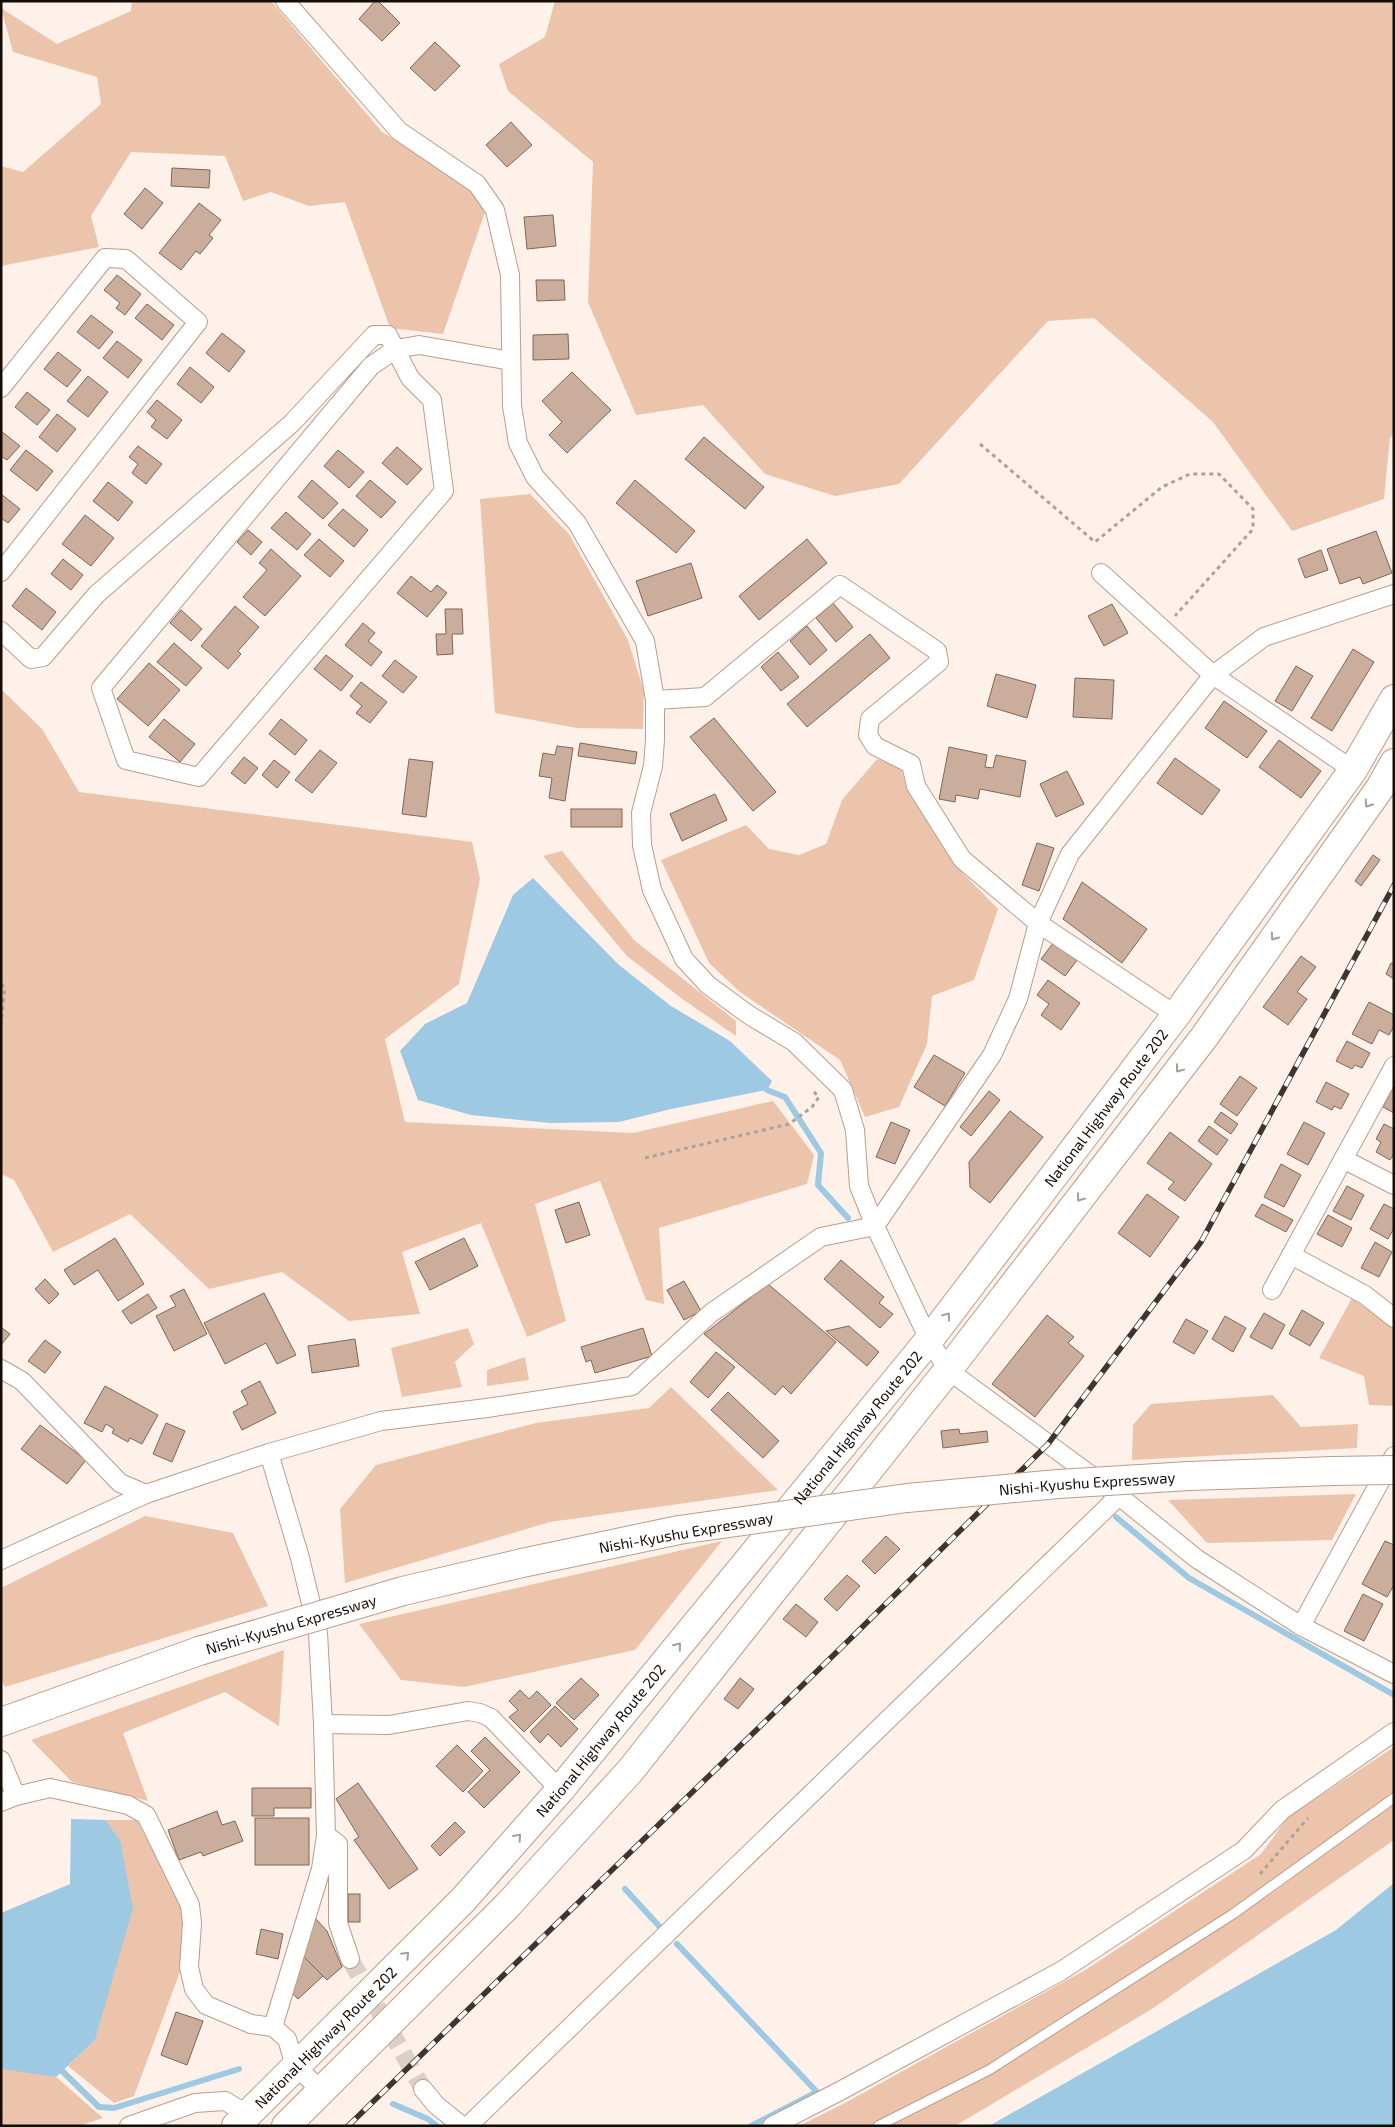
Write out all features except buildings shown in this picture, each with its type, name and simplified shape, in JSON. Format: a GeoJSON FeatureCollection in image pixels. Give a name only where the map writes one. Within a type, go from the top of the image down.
{"type":"FeatureCollection","features":[{"type":"Feature","properties":{"kind":"highway","name":"National Highway Route 202"},"geometry":{"type":"LineString","coordinates":[[242,2120],[463,1900],[560,1790],[929,1340],[1176,1015],[1353,770],[1394,699]]}},
{"type":"Feature","properties":{"kind":"highway"},"geometry":{"type":"LineString","coordinates":[[286,2126],[507,1906],[630,1771],[948,1370],[1204,1036],[1380,788],[1394,763]]}},
{"type":"Feature","properties":{"kind":"highway","name":"Nishi-Kyushu Expressway"},"geometry":{"type":"LineString","coordinates":[[9,1718],[199,1651],[402,1591],[522,1563],[679,1530],[907,1498],[1058,1484],[1189,1476],[1394,1470]]}},
{"type":"Feature","properties":{"kind":"street"},"geometry":{"type":"LineString","coordinates":[[284,1],[399,131],[477,184],[495,210],[510,275],[512,406],[518,444],[535,477],[577,523],[645,641],[655,700],[654,766],[641,813],[642,845],[652,890],[684,959],[708,985],[749,1015],[794,1042],[843,1090],[855,1130],[859,1186],[875,1226],[929,1340],[948,1370],[1119,1496],[1197,1560],[1301,1626],[1394,1674]]}},
{"type":"Feature","properties":{"kind":"street"},"geometry":{"type":"LineString","coordinates":[[1,388],[105,258],[126,260],[198,322],[1,572]]}},
{"type":"Feature","properties":{"kind":"street"},"geometry":{"type":"LineString","coordinates":[[1,631],[31,659],[44,657],[96,595],[292,423],[374,335],[388,335],[396,348],[410,378],[432,400],[444,491],[199,777],[126,760],[101,688],[371,366],[396,348],[419,345],[511,361]]}},
{"type":"Feature","properties":{"kind":"street"},"geometry":{"type":"LineString","coordinates":[[1101,573],[1213,675],[1353,770]]}},
{"type":"Feature","properties":{"kind":"street"},"geometry":{"type":"LineString","coordinates":[[655,700],[705,697],[840,586],[937,651],[939,662],[870,719],[868,735],[875,746],[911,764],[916,786],[962,859],[1038,923],[1176,1015]]}},
{"type":"Feature","properties":{"kind":"street"},"geometry":{"type":"LineString","coordinates":[[1,1560],[146,1494],[269,1453],[381,1421],[487,1408],[632,1386],[711,1313],[820,1237],[875,1226],[992,1055],[1018,999],[1038,923],[1070,854],[1213,675],[1264,636],[1394,594]]}},
{"type":"Feature","properties":{"kind":"street"},"geometry":{"type":"LineString","coordinates":[[1272,1290],[1394,1066]]}},
{"type":"Feature","properties":{"kind":"street"},"geometry":{"type":"LineString","coordinates":[[1343,1159],[1394,1185]]}},
{"type":"Feature","properties":{"kind":"street"},"geometry":{"type":"LineString","coordinates":[[1291,1255],[1365,1295],[1394,1318]]}},
{"type":"Feature","properties":{"kind":"street"},"geometry":{"type":"LineString","coordinates":[[1,1369],[22,1381],[120,1483],[146,1494]]}},
{"type":"Feature","properties":{"kind":"street"},"geometry":{"type":"LineString","coordinates":[[269,1453],[300,1558],[318,1633],[326,1836],[320,1869],[273,2028]]}},
{"type":"Feature","properties":{"kind":"street"},"geometry":{"type":"LineString","coordinates":[[1301,1626],[1394,1456]]}},
{"type":"Feature","properties":{"kind":"street"},"geometry":{"type":"LineString","coordinates":[[468,2126],[1119,1496]]}},
{"type":"Feature","properties":{"kind":"street"},"geometry":{"type":"LineString","coordinates":[[323,1724],[389,1725],[468,1711],[480,1713],[491,1718],[560,1790]]}},
{"type":"Feature","properties":{"kind":"street"},"geometry":{"type":"LineString","coordinates":[[772,2126],[1060,1971],[1244,1850],[1282,1810],[1394,1732]]}},
{"type":"Feature","properties":{"kind":"street"},"geometry":{"type":"LineString","coordinates":[[1,1760],[9,1799],[50,1788],[128,1805],[146,1815],[190,1905],[192,1923],[189,1967],[194,1989],[206,2005],[251,2024],[273,2028],[286,2039],[295,2066],[322,2091]]}},
{"type":"Feature","properties":{"kind":"street"},"geometry":{"type":"LineString","coordinates":[[326,1836],[338,1844],[338,1923],[350,1959]]}},
{"type":"Feature","properties":{"kind":"street"},"geometry":{"type":"LineString","coordinates":[[423,2089],[436,2105],[462,2126]]}},
{"type":"Feature","properties":{"kind":"street"},"geometry":{"type":"LineString","coordinates":[[129,2126],[195,2103],[225,2101],[242,2120]]}},
{"type":"Feature","properties":{"kind":"lane"},"geometry":{"type":"LineString","coordinates":[[878,2126],[989,2070],[1233,1914],[1394,1798]]}},
{"type":"Feature","properties":{"kind":"path"},"geometry":{"type":"LineString","coordinates":[[980,444],[1095,542],[1162,487],[1190,474],[1219,474],[1253,509],[1253,529],[1163,629]]}},
{"type":"Feature","properties":{"kind":"path"},"geometry":{"type":"LineString","coordinates":[[1,984],[5,988],[1,1023]]}},
{"type":"Feature","properties":{"kind":"path"},"geometry":{"type":"LineString","coordinates":[[645,1158],[789,1124],[812,1107]]}},
{"type":"Feature","properties":{"kind":"path"},"geometry":{"type":"LineString","coordinates":[[1260,1874],[1312,1814]]}},
{"type":"Feature","properties":{"kind":"shaded area"},"geometry":{"type":"Polygon","coordinates":[[[132,1],[271,1],[382,132],[468,184],[486,209],[443,334],[390,328],[345,202],[309,206],[271,192],[243,201],[225,156],[131,152],[91,216],[99,247],[1,266],[1,166],[23,172],[101,104],[97,77],[13,52],[1,8],[57,44],[131,11],[132,1]]]}},
{"type":"Feature","properties":{"kind":"shaded area"},"geometry":{"type":"Polygon","coordinates":[[[555,1],[1394,1],[1394,436],[1390,437],[1384,499],[1292,531],[1213,422],[1094,318],[1048,321],[899,484],[835,496],[765,474],[703,405],[636,415],[588,302],[593,162],[508,91],[499,64],[545,37],[555,1]]]}},
{"type":"Feature","properties":{"kind":"shaded area"},"geometry":{"type":"Polygon","coordinates":[[[530,494],[569,534],[628,640],[644,692],[643,729],[577,728],[495,713],[480,499],[530,494]]]}},
{"type":"Feature","properties":{"kind":"shaded area"},"geometry":{"type":"Polygon","coordinates":[[[1,689],[42,729],[79,792],[472,842],[480,879],[459,984],[385,1039],[405,1122],[633,1133],[773,1101],[814,1155],[807,1184],[659,1228],[664,1304],[646,1300],[600,1181],[535,1204],[566,1321],[527,1337],[481,1223],[402,1252],[420,1314],[349,1321],[282,1272],[209,1289],[130,1214],[53,1252],[14,1180],[1,1174],[1,689]]]}},
{"type":"Feature","properties":{"kind":"shaded area"},"geometry":{"type":"Polygon","coordinates":[[[877,759],[901,768],[907,790],[957,867],[998,909],[974,980],[932,996],[927,1044],[899,1107],[865,1117],[840,1060],[740,992],[709,963],[661,860],[746,825],[769,849],[799,855],[826,844],[842,800],[877,759]]]}},
{"type":"Feature","properties":{"kind":"shaded area"},"geometry":{"type":"Polygon","coordinates":[[[562,851],[634,940],[736,1021],[736,1036],[681,998],[627,956],[543,856],[562,851]]]}},
{"type":"Feature","properties":{"kind":"shaded area"},"geometry":{"type":"Polygon","coordinates":[[[1352,1298],[1394,1329],[1394,1406],[1369,1405],[1364,1376],[1319,1358],[1352,1298]]]}},
{"type":"Feature","properties":{"kind":"shaded area"},"geometry":{"type":"Polygon","coordinates":[[[468,1328],[474,1344],[455,1362],[462,1387],[402,1397],[391,1348],[468,1328]]]}},
{"type":"Feature","properties":{"kind":"shaded area"},"geometry":{"type":"Polygon","coordinates":[[[525,1357],[529,1380],[487,1386],[487,1370],[525,1357]]]}},
{"type":"Feature","properties":{"kind":"shaded area"},"geometry":{"type":"Polygon","coordinates":[[[671,1387],[778,1490],[550,1522],[345,1583],[340,1509],[376,1465],[536,1423],[649,1408],[671,1387]]]}},
{"type":"Feature","properties":{"kind":"shaded area"},"geometry":{"type":"Polygon","coordinates":[[[1273,1395],[1301,1427],[1358,1424],[1357,1448],[1132,1460],[1133,1425],[1151,1404],[1273,1395]]]}},
{"type":"Feature","properties":{"kind":"shaded area"},"geometry":{"type":"Polygon","coordinates":[[[1356,1494],[1332,1540],[1207,1543],[1168,1500],[1356,1494]]]}},
{"type":"Feature","properties":{"kind":"shaded area"},"geometry":{"type":"Polygon","coordinates":[[[145,1516],[233,1533],[268,1606],[5,1687],[1,1679],[1,1588],[145,1516]]]}},
{"type":"Feature","properties":{"kind":"shaded area"},"geometry":{"type":"Polygon","coordinates":[[[722,1541],[635,1650],[464,1687],[401,1680],[359,1624],[722,1541]]]}},
{"type":"Feature","properties":{"kind":"shaded area"},"geometry":{"type":"Polygon","coordinates":[[[284,1650],[279,1726],[225,1692],[123,1733],[148,1801],[72,1782],[31,1740],[284,1650]]]}},
{"type":"Feature","properties":{"kind":"shaded area"},"geometry":{"type":"Polygon","coordinates":[[[1394,1747],[1394,1840],[1152,2009],[955,2126],[799,2126],[845,2103],[1087,1969],[1261,1854],[1288,1817],[1394,1747]]]}},
{"type":"Feature","properties":{"kind":"shaded area"},"geometry":{"type":"Polygon","coordinates":[[[106,1820],[137,1820],[185,1914],[180,1972],[134,2096],[114,2103],[68,2066],[95,2040],[120,1840],[106,1820]]]}},
{"type":"Feature","properties":{"kind":"shaded area"},"geometry":{"type":"Polygon","coordinates":[[[1,2067],[56,2077],[103,2118],[79,2126],[1,2126],[1,2067]]]}},
{"type":"Feature","properties":{"kind":"water"},"geometry":{"type":"Polygon","coordinates":[[[533,878],[619,965],[671,1006],[730,1041],[772,1081],[767,1090],[671,1109],[619,1122],[550,1123],[471,1115],[418,1100],[400,1051],[425,1024],[467,1003],[513,895],[533,878]]]}},
{"type":"Feature","properties":{"kind":"water"},"geometry":{"type":"Polygon","coordinates":[[[71,1819],[106,1820],[120,1840],[133,1908],[95,2040],[56,2077],[2,2069],[1,1913],[70,1884],[71,1819]]]}},
{"type":"Feature","properties":{"kind":"water"},"geometry":{"type":"Polygon","coordinates":[[[1394,1883],[1394,2126],[989,2126],[1336,1930],[1394,1883]]]}},
{"type":"Feature","properties":{"kind":"waterway"},"geometry":{"type":"LineString","coordinates":[[767,1090],[785,1097],[821,1153],[818,1185],[848,1218]]}},
{"type":"Feature","properties":{"kind":"waterway"},"geometry":{"type":"LineString","coordinates":[[1116,1517],[1189,1578],[1394,1695]]}},
{"type":"Feature","properties":{"kind":"waterway"},"geometry":{"type":"LineString","coordinates":[[625,1889],[660,1927]]}},
{"type":"Feature","properties":{"kind":"waterway"},"geometry":{"type":"LineString","coordinates":[[677,1944],[817,2092],[751,2126]]}},
{"type":"Feature","properties":{"kind":"waterway"},"geometry":{"type":"LineString","coordinates":[[57,2066],[99,2107],[114,2108],[239,2069]]}},
{"type":"Feature","properties":{"kind":"waterway"},"geometry":{"type":"LineString","coordinates":[[393,2104],[428,2119],[437,2126]]}},
{"type":"Feature","properties":{"kind":"tunnel"},"geometry":{"type":"LineString","coordinates":[[350,1959],[423,2089]]}},
{"type":"Feature","properties":{"kind":"railway"},"geometry":{"type":"LineString","coordinates":[[348,2126],[844,1645],[1048,1444],[1201,1242],[1394,885]]}}]}
